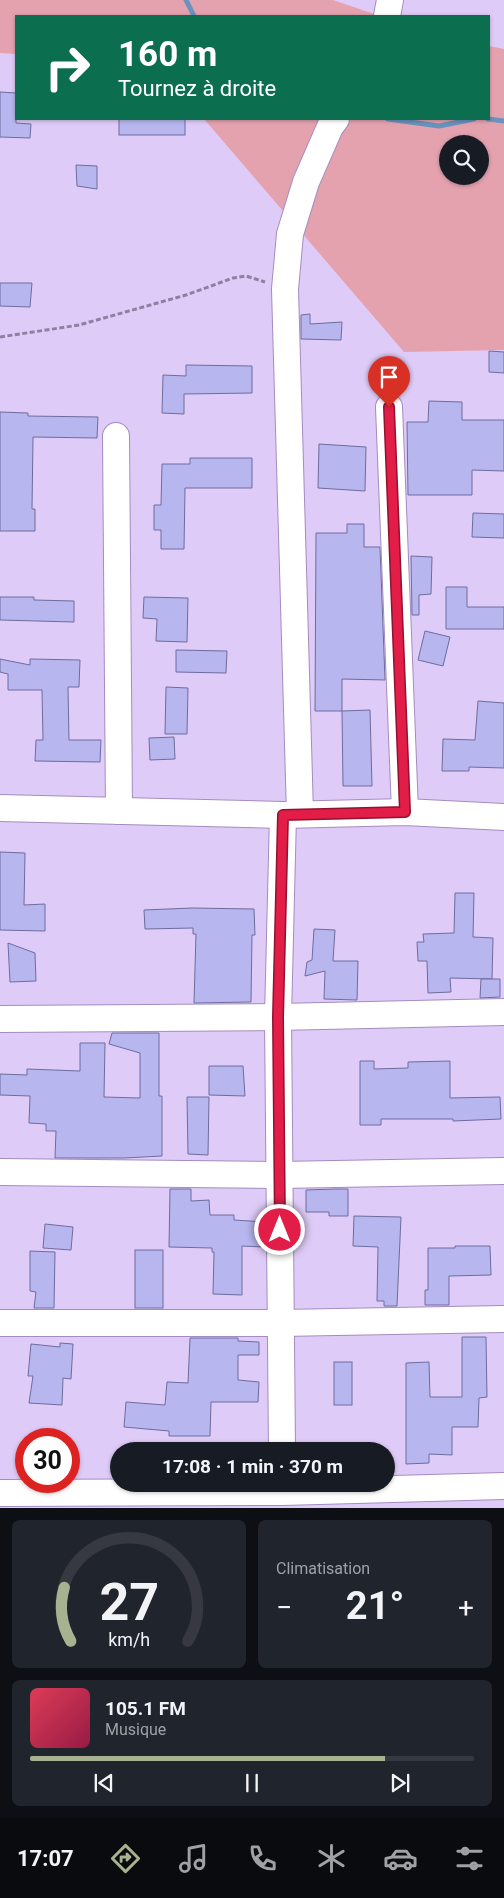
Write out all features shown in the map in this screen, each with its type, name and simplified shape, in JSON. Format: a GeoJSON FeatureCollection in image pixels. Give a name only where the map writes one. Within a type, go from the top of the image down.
{"type":"FeatureCollection","features":[{"type":"Feature","properties":{"kind":"street"},"geometry":{"type":"LineString","coordinates":[[387,15],[390,0]]}},
{"type":"Feature","properties":{"kind":"street"},"geometry":{"type":"LineString","coordinates":[[282,1442],[278,1017],[291,814],[285,289],[290,234],[306,182],[330,127],[335,120]]}},
{"type":"Feature","properties":{"kind":"street"},"geometry":{"type":"LineString","coordinates":[[389,407],[405,812]]}},
{"type":"Feature","properties":{"kind":"street"},"geometry":{"type":"LineString","coordinates":[[116,436],[119,811]]}},
{"type":"Feature","properties":{"kind":"street"},"geometry":{"type":"LineString","coordinates":[[0,808],[291,814],[405,812],[504,817]]}},
{"type":"Feature","properties":{"kind":"street"},"geometry":{"type":"LineString","coordinates":[[0,1019],[278,1017],[504,1012]]}},
{"type":"Feature","properties":{"kind":"street"},"geometry":{"type":"LineString","coordinates":[[0,1172],[279,1175],[504,1171]]}},
{"type":"Feature","properties":{"kind":"street"},"geometry":{"type":"LineString","coordinates":[[0,1323],[281,1323],[504,1319]]}},
{"type":"Feature","properties":{"kind":"street"},"geometry":{"type":"LineString","coordinates":[[0,1493],[116,1500],[282,1495],[422,1498],[504,1486]]}},
{"type":"Feature","properties":{"kind":"path"},"geometry":{"type":"LineString","coordinates":[[0,337],[79,325],[186,295],[233,278],[246,276],[285,289]]}},
{"type":"Feature","properties":{"kind":"shaded area"},"geometry":{"type":"Polygon","coordinates":[[[0,0],[333,0],[377,15],[15,15],[15,54],[0,53],[0,0]]]}},
{"type":"Feature","properties":{"kind":"shaded area"},"geometry":{"type":"Polygon","coordinates":[[[490,46],[504,49],[504,350],[404,352],[205,120],[490,120],[490,46]]]}},
{"type":"Feature","properties":{"kind":"building"},"geometry":{"type":"Polygon","coordinates":[[[0,92],[15,93],[15,120],[16,123],[31,124],[30,138],[0,137],[0,92]]]}},
{"type":"Feature","properties":{"kind":"building"},"geometry":{"type":"Polygon","coordinates":[[[119,120],[185,120],[185,135],[119,135],[119,120]]]}},
{"type":"Feature","properties":{"kind":"building"},"geometry":{"type":"Polygon","coordinates":[[[76,165],[97,166],[97,189],[77,186],[76,165]]]}},
{"type":"Feature","properties":{"kind":"building"},"geometry":{"type":"Polygon","coordinates":[[[0,283],[32,283],[30,307],[0,306],[0,283]]]}},
{"type":"Feature","properties":{"kind":"building"},"geometry":{"type":"Polygon","coordinates":[[[310,314],[310,324],[342,322],[341,340],[301,339],[301,315],[310,314]]]}},
{"type":"Feature","properties":{"kind":"building"},"geometry":{"type":"Polygon","coordinates":[[[489,351],[504,352],[504,373],[489,372],[489,351]]]}},
{"type":"Feature","properties":{"kind":"building"},"geometry":{"type":"Polygon","coordinates":[[[186,365],[252,366],[252,393],[184,394],[184,414],[162,413],[163,375],[186,376],[186,365]]]}},
{"type":"Feature","properties":{"kind":"building"},"geometry":{"type":"Polygon","coordinates":[[[429,401],[462,402],[462,420],[504,420],[504,471],[472,470],[472,495],[408,495],[407,422],[428,422],[429,401]]]}},
{"type":"Feature","properties":{"kind":"building"},"geometry":{"type":"Polygon","coordinates":[[[0,412],[28,413],[28,416],[98,417],[97,438],[33,437],[32,509],[35,509],[35,531],[0,531],[0,412]]]}},
{"type":"Feature","properties":{"kind":"building"},"geometry":{"type":"Polygon","coordinates":[[[319,444],[366,447],[365,491],[318,488],[319,444]]]}},
{"type":"Feature","properties":{"kind":"building"},"geometry":{"type":"Polygon","coordinates":[[[190,458],[252,458],[252,488],[185,488],[184,549],[161,549],[161,530],[154,530],[154,505],[161,505],[162,464],[190,464],[190,458]]]}},
{"type":"Feature","properties":{"kind":"building"},"geometry":{"type":"Polygon","coordinates":[[[473,513],[504,514],[504,538],[472,537],[473,513]]]}},
{"type":"Feature","properties":{"kind":"building"},"geometry":{"type":"Polygon","coordinates":[[[347,524],[364,524],[364,547],[380,547],[385,680],[342,679],[342,711],[315,711],[316,533],[347,533],[347,524]]]}},
{"type":"Feature","properties":{"kind":"building"},"geometry":{"type":"Polygon","coordinates":[[[411,556],[432,557],[431,594],[419,595],[419,615],[412,615],[411,556]]]}},
{"type":"Feature","properties":{"kind":"building"},"geometry":{"type":"Polygon","coordinates":[[[446,587],[467,587],[467,607],[504,607],[504,629],[446,629],[446,587]]]}},
{"type":"Feature","properties":{"kind":"building"},"geometry":{"type":"Polygon","coordinates":[[[0,597],[34,597],[34,600],[74,601],[74,622],[0,620],[0,597]]]}},
{"type":"Feature","properties":{"kind":"building"},"geometry":{"type":"Polygon","coordinates":[[[144,597],[188,598],[187,642],[156,641],[157,619],[143,618],[144,597]]]}},
{"type":"Feature","properties":{"kind":"building"},"geometry":{"type":"Polygon","coordinates":[[[425,631],[450,637],[443,666],[418,660],[425,631]]]}},
{"type":"Feature","properties":{"kind":"building"},"geometry":{"type":"Polygon","coordinates":[[[176,650],[227,651],[226,673],[176,672],[176,650]]]}},
{"type":"Feature","properties":{"kind":"building"},"geometry":{"type":"Polygon","coordinates":[[[0,659],[30,665],[30,659],[80,660],[79,687],[68,687],[69,740],[101,740],[100,762],[35,761],[36,740],[43,740],[42,690],[8,690],[8,674],[0,672],[0,659]]]}},
{"type":"Feature","properties":{"kind":"building"},"geometry":{"type":"Polygon","coordinates":[[[166,687],[188,688],[187,734],[165,734],[166,687]]]}},
{"type":"Feature","properties":{"kind":"building"},"geometry":{"type":"Polygon","coordinates":[[[478,701],[504,703],[504,768],[469,767],[469,771],[442,771],[443,739],[475,740],[478,701]]]}},
{"type":"Feature","properties":{"kind":"building"},"geometry":{"type":"Polygon","coordinates":[[[370,710],[372,786],[343,786],[342,711],[370,710]]]}},
{"type":"Feature","properties":{"kind":"building"},"geometry":{"type":"Polygon","coordinates":[[[174,737],[175,759],[150,760],[149,738],[174,737]]]}},
{"type":"Feature","properties":{"kind":"building"},"geometry":{"type":"Polygon","coordinates":[[[0,852],[25,853],[24,905],[45,904],[45,931],[0,930],[0,852]]]}},
{"type":"Feature","properties":{"kind":"building"},"geometry":{"type":"Polygon","coordinates":[[[455,893],[474,893],[473,937],[493,938],[492,979],[450,978],[451,992],[428,993],[427,961],[418,961],[417,942],[424,942],[423,934],[454,933],[455,893]]]}},
{"type":"Feature","properties":{"kind":"building"},"geometry":{"type":"Polygon","coordinates":[[[192,908],[254,909],[255,935],[252,935],[251,1002],[194,1003],[196,934],[193,934],[193,928],[145,929],[144,910],[192,908]]]}},
{"type":"Feature","properties":{"kind":"building"},"geometry":{"type":"Polygon","coordinates":[[[314,929],[335,930],[333,961],[358,961],[357,1000],[324,999],[325,971],[305,976],[307,962],[312,960],[314,929]]]}},
{"type":"Feature","properties":{"kind":"building"},"geometry":{"type":"Polygon","coordinates":[[[8,943],[35,953],[36,981],[10,982],[8,943]]]}},
{"type":"Feature","properties":{"kind":"building"},"geometry":{"type":"Polygon","coordinates":[[[481,979],[500,979],[500,997],[480,998],[481,979]]]}},
{"type":"Feature","properties":{"kind":"building"},"geometry":{"type":"Polygon","coordinates":[[[112,1033],[159,1033],[159,1096],[162,1096],[162,1156],[55,1158],[56,1131],[46,1131],[46,1124],[29,1123],[30,1096],[0,1095],[0,1074],[27,1075],[27,1069],[80,1071],[80,1043],[105,1043],[104,1097],[140,1098],[140,1053],[109,1044],[112,1033]]]}},
{"type":"Feature","properties":{"kind":"building"},"geometry":{"type":"Polygon","coordinates":[[[360,1061],[374,1061],[374,1069],[408,1068],[408,1062],[450,1061],[450,1098],[500,1097],[501,1119],[453,1121],[453,1119],[381,1119],[381,1125],[360,1125],[360,1061]]]}},
{"type":"Feature","properties":{"kind":"building"},"geometry":{"type":"Polygon","coordinates":[[[209,1066],[243,1066],[245,1096],[209,1095],[209,1066]]]}},
{"type":"Feature","properties":{"kind":"building"},"geometry":{"type":"Polygon","coordinates":[[[187,1097],[209,1097],[208,1155],[188,1154],[187,1097]]]}},
{"type":"Feature","properties":{"kind":"building"},"geometry":{"type":"Polygon","coordinates":[[[170,1189],[191,1189],[191,1201],[209,1200],[210,1215],[234,1215],[234,1220],[265,1222],[264,1247],[242,1246],[242,1295],[213,1294],[214,1252],[212,1252],[212,1248],[169,1247],[170,1189]]]}},
{"type":"Feature","properties":{"kind":"building"},"geometry":{"type":"Polygon","coordinates":[[[348,1189],[348,1216],[329,1216],[329,1212],[306,1212],[306,1190],[348,1189]]]}},
{"type":"Feature","properties":{"kind":"building"},"geometry":{"type":"Polygon","coordinates":[[[354,1216],[401,1217],[397,1306],[384,1306],[384,1301],[377,1301],[378,1247],[353,1246],[354,1216]]]}},
{"type":"Feature","properties":{"kind":"building"},"geometry":{"type":"Polygon","coordinates":[[[45,1224],[73,1227],[71,1250],[43,1248],[45,1224]]]}},
{"type":"Feature","properties":{"kind":"building"},"geometry":{"type":"Polygon","coordinates":[[[455,1246],[490,1246],[491,1275],[449,1276],[449,1305],[425,1305],[425,1290],[428,1290],[428,1248],[455,1248],[455,1246]]]}},
{"type":"Feature","properties":{"kind":"building"},"geometry":{"type":"Polygon","coordinates":[[[135,1250],[163,1250],[163,1308],[135,1308],[135,1250]]]}},
{"type":"Feature","properties":{"kind":"building"},"geometry":{"type":"Polygon","coordinates":[[[30,1251],[55,1252],[54,1308],[34,1308],[36,1292],[30,1291],[30,1251]]]}},
{"type":"Feature","properties":{"kind":"building"},"geometry":{"type":"Polygon","coordinates":[[[462,1337],[486,1337],[487,1397],[479,1398],[478,1427],[452,1427],[452,1455],[429,1454],[429,1463],[406,1464],[406,1363],[429,1362],[430,1397],[462,1397],[462,1337]]]}},
{"type":"Feature","properties":{"kind":"building"},"geometry":{"type":"Polygon","coordinates":[[[190,1338],[238,1338],[238,1341],[259,1342],[259,1355],[238,1355],[238,1380],[259,1382],[258,1402],[211,1402],[210,1436],[169,1436],[169,1431],[124,1427],[126,1402],[165,1405],[167,1382],[188,1383],[190,1338]]]}},
{"type":"Feature","properties":{"kind":"building"},"geometry":{"type":"Polygon","coordinates":[[[60,1343],[73,1344],[71,1379],[63,1378],[62,1405],[29,1403],[33,1376],[28,1376],[31,1344],[60,1347],[60,1343]]]}},
{"type":"Feature","properties":{"kind":"building"},"geometry":{"type":"Polygon","coordinates":[[[334,1362],[352,1362],[352,1405],[334,1405],[334,1362]]]}},
{"type":"Feature","properties":{"kind":"waterway"},"geometry":{"type":"LineString","coordinates":[[186,0],[194,15]]}},
{"type":"Feature","properties":{"kind":"waterway"},"geometry":{"type":"LineString","coordinates":[[490,119],[504,121]]}},
{"type":"Feature","properties":{"kind":"waterway"},"geometry":{"type":"LineString","coordinates":[[395,120],[439,126],[469,120]]}},
{"type":"Feature","properties":{"kind":"route"},"geometry":{"type":"LineString","coordinates":[[280,1230],[278,1017],[283,815],[405,812],[389,407]]}}]}
